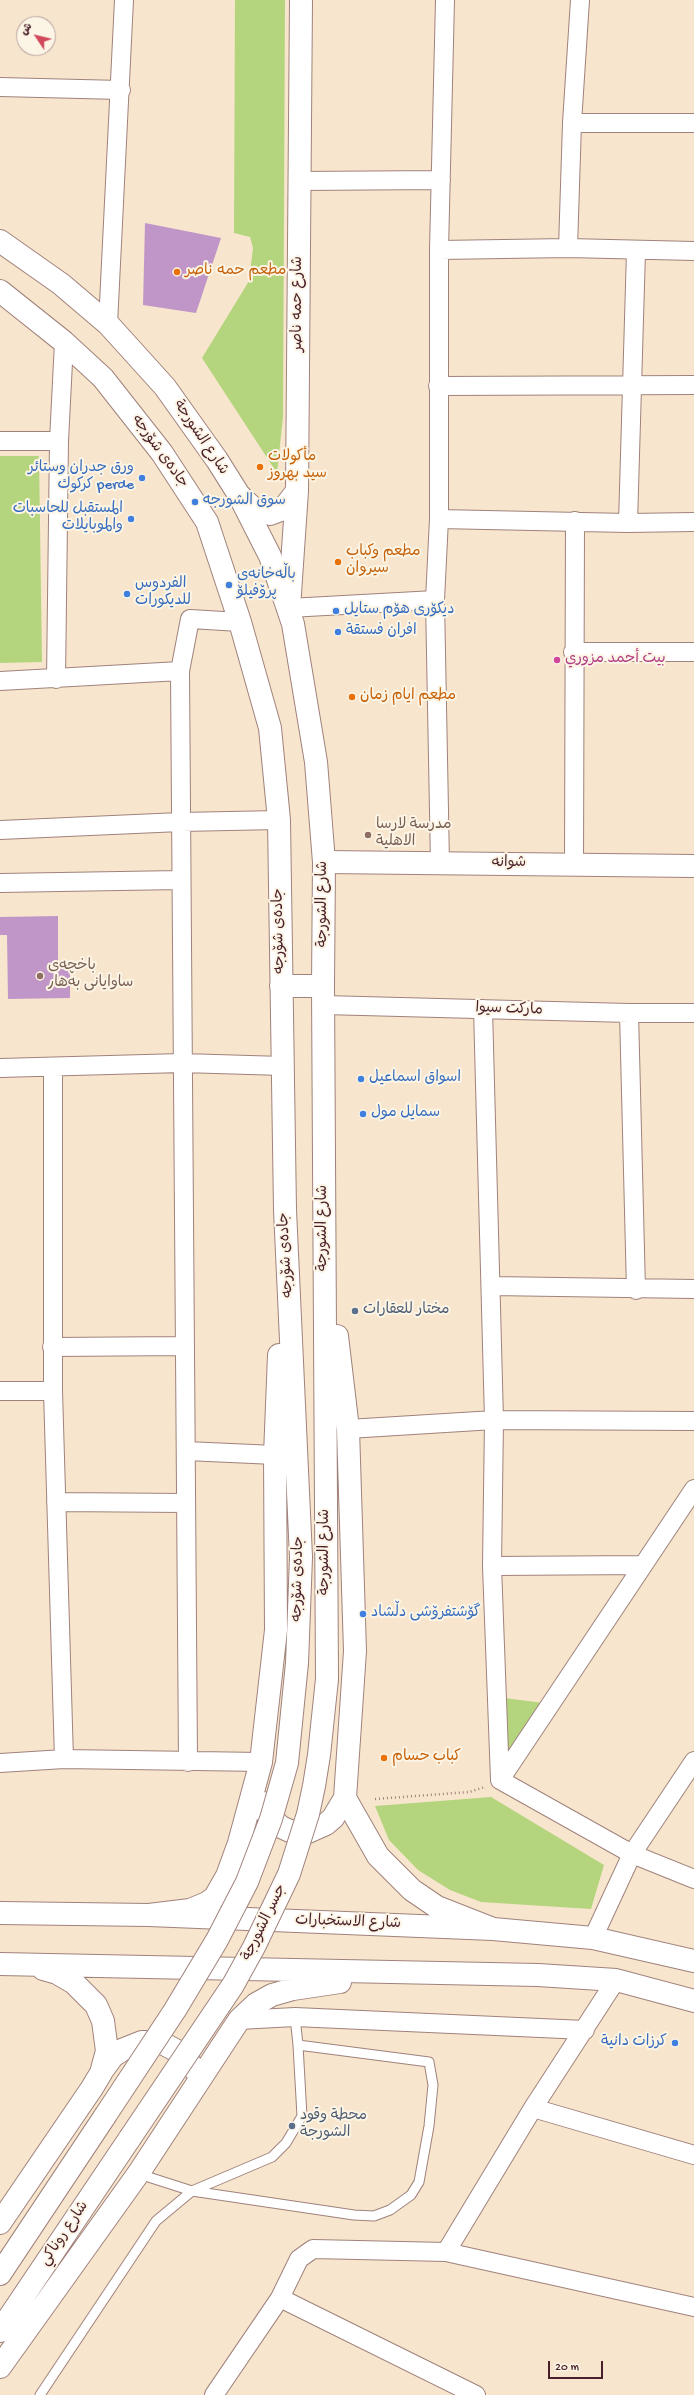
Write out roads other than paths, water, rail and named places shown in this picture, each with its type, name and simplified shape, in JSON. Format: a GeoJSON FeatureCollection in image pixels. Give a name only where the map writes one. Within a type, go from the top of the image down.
{"type":"FeatureCollection","features":[{"type":"Feature","properties":{"kind":"main road","name":"شارع حمه ناصر"},"geometry":{"type":"LineString","coordinates":[[289,608],[297,491],[301,0]]}},
{"type":"Feature","properties":{"kind":"main road","name":"شارع الشورجة"},"geometry":{"type":"LineString","coordinates":[[0,241],[61,284],[108,324],[165,387],[217,460],[238,495],[270,556],[289,608],[316,762],[324,862],[323,995],[327,1679]]}},
{"type":"Feature","properties":{"kind":"main road","name":"جادەی شۆرجە"},"geometry":{"type":"LineString","coordinates":[[0,291],[64,342],[103,378],[162,453],[203,516],[240,622],[270,728],[279,820],[285,1210],[301,1557],[297,1663],[287,1764],[271,1819],[247,1882],[217,1940],[175,2010],[0,2274]]}},
{"type":"Feature","properties":{"kind":"main road"},"geometry":{"type":"LineString","coordinates":[[238,495],[253,508],[270,514],[284,509],[297,491]]}},
{"type":"Feature","properties":{"kind":"main road","name":"شوانە"},"geometry":{"type":"LineString","coordinates":[[324,862],[694,866]]}},
{"type":"Feature","properties":{"kind":"main road"},"geometry":{"type":"LineString","coordinates":[[281,986],[323,995]]}},
{"type":"Feature","properties":{"kind":"main road"},"geometry":{"type":"LineString","coordinates":[[149,1915],[190,1910],[207,1903],[215,1897],[227,1876],[239,1843],[261,1762],[276,1630],[275,1455],[285,1210]]}},
{"type":"Feature","properties":{"kind":"main road"},"geometry":{"type":"LineString","coordinates":[[261,1762],[263,1805],[273,1821],[290,1830],[308,1832],[326,1824],[333,1818],[345,1798],[355,1651],[348,1428],[324,1232]]}},
{"type":"Feature","properties":{"kind":"main road","name":"جسر الشورجة"},"geometry":{"type":"LineString","coordinates":[[130,2138],[233,1985],[283,1886],[308,1814],[319,1755],[327,1679]]}},
{"type":"Feature","properties":{"kind":"main road"},"geometry":{"type":"LineString","coordinates":[[345,1798],[360,1828],[378,1856],[412,1890],[437,1907],[493,1929]]}},
{"type":"Feature","properties":{"kind":"main road","name":"شارع الاستخبارات"},"geometry":{"type":"LineString","coordinates":[[0,1913],[149,1915],[493,1929],[593,1938],[694,1961]]}},
{"type":"Feature","properties":{"kind":"main road"},"geometry":{"type":"LineString","coordinates":[[2,1964],[538,1975],[616,1980],[694,2001]]}},
{"type":"Feature","properties":{"kind":"main road"},"geometry":{"type":"LineString","coordinates":[[2,1964],[32,1966],[57,1973],[74,1983],[87,1994],[96,2005],[103,2021],[107,2051],[101,2072]]}},
{"type":"Feature","properties":{"kind":"main road"},"geometry":{"type":"LineString","coordinates":[[0,2367],[138,2174],[239,2020],[256,2004],[272,1995],[293,1989],[401,1972]]}},
{"type":"Feature","properties":{"kind":"main road"},"geometry":{"type":"LineString","coordinates":[[0,2223],[65,2129],[101,2072],[114,2056],[122,2050],[142,2042],[162,2043],[181,2052],[192,2064],[200,2078]]}},
{"type":"Feature","properties":{"kind":"main road","name":"شارع روناكي"},"geometry":{"type":"LineString","coordinates":[[0,2331],[130,2138]]}},
{"type":"Feature","properties":{"kind":"street"},"geometry":{"type":"LineString","coordinates":[[108,324],[121,90],[124,0]]}},
{"type":"Feature","properties":{"kind":"street"},"geometry":{"type":"LineString","coordinates":[[440,864],[435,600],[439,519],[439,250],[445,0]]}},
{"type":"Feature","properties":{"kind":"street"},"geometry":{"type":"LineString","coordinates":[[568,248],[572,123],[580,0]]}},
{"type":"Feature","properties":{"kind":"street"},"geometry":{"type":"LineString","coordinates":[[0,87],[121,90]]}},
{"type":"Feature","properties":{"kind":"street"},"geometry":{"type":"LineString","coordinates":[[572,123],[694,122]]}},
{"type":"Feature","properties":{"kind":"street"},"geometry":{"type":"LineString","coordinates":[[300,181],[441,180]]}},
{"type":"Feature","properties":{"kind":"street"},"geometry":{"type":"LineString","coordinates":[[439,250],[568,248],[636,251],[694,251]]}},
{"type":"Feature","properties":{"kind":"street"},"geometry":{"type":"LineString","coordinates":[[628,523],[636,251]]}},
{"type":"Feature","properties":{"kind":"street"},"geometry":{"type":"LineString","coordinates":[[56,679],[59,441],[64,342]]}},
{"type":"Feature","properties":{"kind":"street"},"geometry":{"type":"LineString","coordinates":[[438,386],[631,384],[694,385]]}},
{"type":"Feature","properties":{"kind":"street"},"geometry":{"type":"LineString","coordinates":[[0,441],[59,441]]}},
{"type":"Feature","properties":{"kind":"street"},"geometry":{"type":"LineString","coordinates":[[439,519],[628,523],[694,522]]}},
{"type":"Feature","properties":{"kind":"street"},"geometry":{"type":"LineString","coordinates":[[574,865],[573,652],[575,521]]}},
{"type":"Feature","properties":{"kind":"street"},"geometry":{"type":"LineString","coordinates":[[289,608],[435,600]]}},
{"type":"Feature","properties":{"kind":"street"},"geometry":{"type":"LineString","coordinates":[[188,1762],[180,880],[180,671],[190,619],[240,622]]}},
{"type":"Feature","properties":{"kind":"street"},"geometry":{"type":"LineString","coordinates":[[573,652],[694,652]]}},
{"type":"Feature","properties":{"kind":"street"},"geometry":{"type":"LineString","coordinates":[[0,681],[180,671]]}},
{"type":"Feature","properties":{"kind":"street"},"geometry":{"type":"LineString","coordinates":[[0,830],[180,822],[279,820]]}},
{"type":"Feature","properties":{"kind":"street"},"geometry":{"type":"LineString","coordinates":[[0,883],[180,880]]}},
{"type":"Feature","properties":{"kind":"street","name":"مارکت سیوا"},"geometry":{"type":"LineString","coordinates":[[323,995],[483,1009],[629,1013],[694,1013]]}},
{"type":"Feature","properties":{"kind":"street"},"geometry":{"type":"LineString","coordinates":[[483,1009],[494,1420],[492,1566],[495,1783]]}},
{"type":"Feature","properties":{"kind":"street"},"geometry":{"type":"LineString","coordinates":[[629,1013],[636,1290]]}},
{"type":"Feature","properties":{"kind":"street"},"geometry":{"type":"LineString","coordinates":[[0,1068],[53,1068],[182,1063],[283,1066]]}},
{"type":"Feature","properties":{"kind":"street"},"geometry":{"type":"LineString","coordinates":[[53,1068],[52,1347],[64,1759]]}},
{"type":"Feature","properties":{"kind":"street"},"geometry":{"type":"LineString","coordinates":[[491,1286],[694,1290]]}},
{"type":"Feature","properties":{"kind":"street"},"geometry":{"type":"LineString","coordinates":[[52,1347],[185,1346]]}},
{"type":"Feature","properties":{"kind":"street"},"geometry":{"type":"LineString","coordinates":[[0,1391],[53,1391]]}},
{"type":"Feature","properties":{"kind":"street"},"geometry":{"type":"LineString","coordinates":[[348,1428],[494,1420],[694,1421]]}},
{"type":"Feature","properties":{"kind":"street"},"geometry":{"type":"LineString","coordinates":[[186,1451],[275,1455]]}},
{"type":"Feature","properties":{"kind":"street"},"geometry":{"type":"LineString","coordinates":[[495,1783],[694,1489]]}},
{"type":"Feature","properties":{"kind":"street"},"geometry":{"type":"LineString","coordinates":[[56,1502],[186,1503]]}},
{"type":"Feature","properties":{"kind":"street"},"geometry":{"type":"LineString","coordinates":[[492,1566],[643,1565]]}},
{"type":"Feature","properties":{"kind":"street"},"geometry":{"type":"LineString","coordinates":[[0,1763],[64,1759],[261,1762]]}},
{"type":"Feature","properties":{"kind":"street"},"geometry":{"type":"LineString","coordinates":[[593,1938],[632,1854],[694,1761]]}},
{"type":"Feature","properties":{"kind":"street"},"geometry":{"type":"LineString","coordinates":[[495,1783],[632,1854],[694,1879]]}},
{"type":"Feature","properties":{"kind":"street"},"geometry":{"type":"LineString","coordinates":[[446,2252],[533,2108],[616,1980]]}},
{"type":"Feature","properties":{"kind":"street"},"geometry":{"type":"LineString","coordinates":[[239,2020],[295,2017],[584,2030]]}},
{"type":"Feature","properties":{"kind":"street"},"geometry":{"type":"LineString","coordinates":[[533,2108],[694,2155]]}},
{"type":"Feature","properties":{"kind":"street"},"geometry":{"type":"LineString","coordinates":[[214,2395],[280,2298],[299,2259],[303,2254],[313,2249],[446,2252],[694,2307]]}},
{"type":"Feature","properties":{"kind":"street"},"geometry":{"type":"LineString","coordinates":[[280,2298],[476,2395]]}},
{"type":"Feature","properties":{"kind":"lane"},"geometry":{"type":"LineString","coordinates":[[40,2395],[144,2236],[156,2221],[192,2191],[272,2157],[286,2143],[302,2116],[295,2017]]}},
{"type":"Feature","properties":{"kind":"lane"},"geometry":{"type":"LineString","coordinates":[[138,2174],[192,2191],[354,2215],[374,2216],[390,2210],[411,2195],[419,2182],[429,2126],[433,2085],[429,2062],[298,2045]]}},
{"type":"Feature","properties":{"kind":"place","name":"مطعم حمه ناصر"},"geometry":{"type":"Point","coordinates":[177,272]}},
{"type":"Feature","properties":{"kind":"place","name":"مأكولات سيد بهروز"},"geometry":{"type":"Point","coordinates":[260,467]}},
{"type":"Feature","properties":{"kind":"place","name":"ورق جدران وستائر كركوك perde"},"geometry":{"type":"Point","coordinates":[142,478]}},
{"type":"Feature","properties":{"kind":"place","name":"سوق الشورجه"},"geometry":{"type":"Point","coordinates":[195,502]}},
{"type":"Feature","properties":{"kind":"place","name":"المستقبل للحاسبات والموبايلات"},"geometry":{"type":"Point","coordinates":[131,519]}},
{"type":"Feature","properties":{"kind":"place","name":"مطعم وكباب سيروان"},"geometry":{"type":"Point","coordinates":[338,562]}},
{"type":"Feature","properties":{"kind":"place","name":"باڵەخانەی پرۆفیلۆ"},"geometry":{"type":"Point","coordinates":[229,585]}},
{"type":"Feature","properties":{"kind":"place","name":"الفردوس للديكورات"},"geometry":{"type":"Point","coordinates":[127,594]}},
{"type":"Feature","properties":{"kind":"place","name":"دیکۆری هۆم ستایل"},"geometry":{"type":"Point","coordinates":[336,611]}},
{"type":"Feature","properties":{"kind":"place","name":"افران فستقة"},"geometry":{"type":"Point","coordinates":[338,632]}},
{"type":"Feature","properties":{"kind":"place","name":"بيت أحمد مزوري"},"geometry":{"type":"Point","coordinates":[557,660]}},
{"type":"Feature","properties":{"kind":"place","name":"مطعم ايام زمان"},"geometry":{"type":"Point","coordinates":[352,697]}},
{"type":"Feature","properties":{"kind":"place","name":"مدرسة لارسا الاهلية"},"geometry":{"type":"Point","coordinates":[368,835]}},
{"type":"Feature","properties":{"kind":"place","name":"باخچەی ساوایانی بەهار"},"geometry":{"type":"Point","coordinates":[40,976]}},
{"type":"Feature","properties":{"kind":"place","name":"اسواق اسماعيل"},"geometry":{"type":"Point","coordinates":[361,1079]}},
{"type":"Feature","properties":{"kind":"place","name":"سمايل مول"},"geometry":{"type":"Point","coordinates":[363,1114]}},
{"type":"Feature","properties":{"kind":"place","name":"مختار للعقارات"},"geometry":{"type":"Point","coordinates":[355,1311]}},
{"type":"Feature","properties":{"kind":"place","name":"گۆشتفرۆشی دڵشاد"},"geometry":{"type":"Point","coordinates":[363,1614]}},
{"type":"Feature","properties":{"kind":"place","name":"كباب حسام"},"geometry":{"type":"Point","coordinates":[384,1758]}},
{"type":"Feature","properties":{"kind":"place","name":"كرزات دانية"},"geometry":{"type":"Point","coordinates":[675,2043]}},
{"type":"Feature","properties":{"kind":"place","name":"محطة وقود الشورجة"},"geometry":{"type":"Point","coordinates":[292,2126]}}]}
